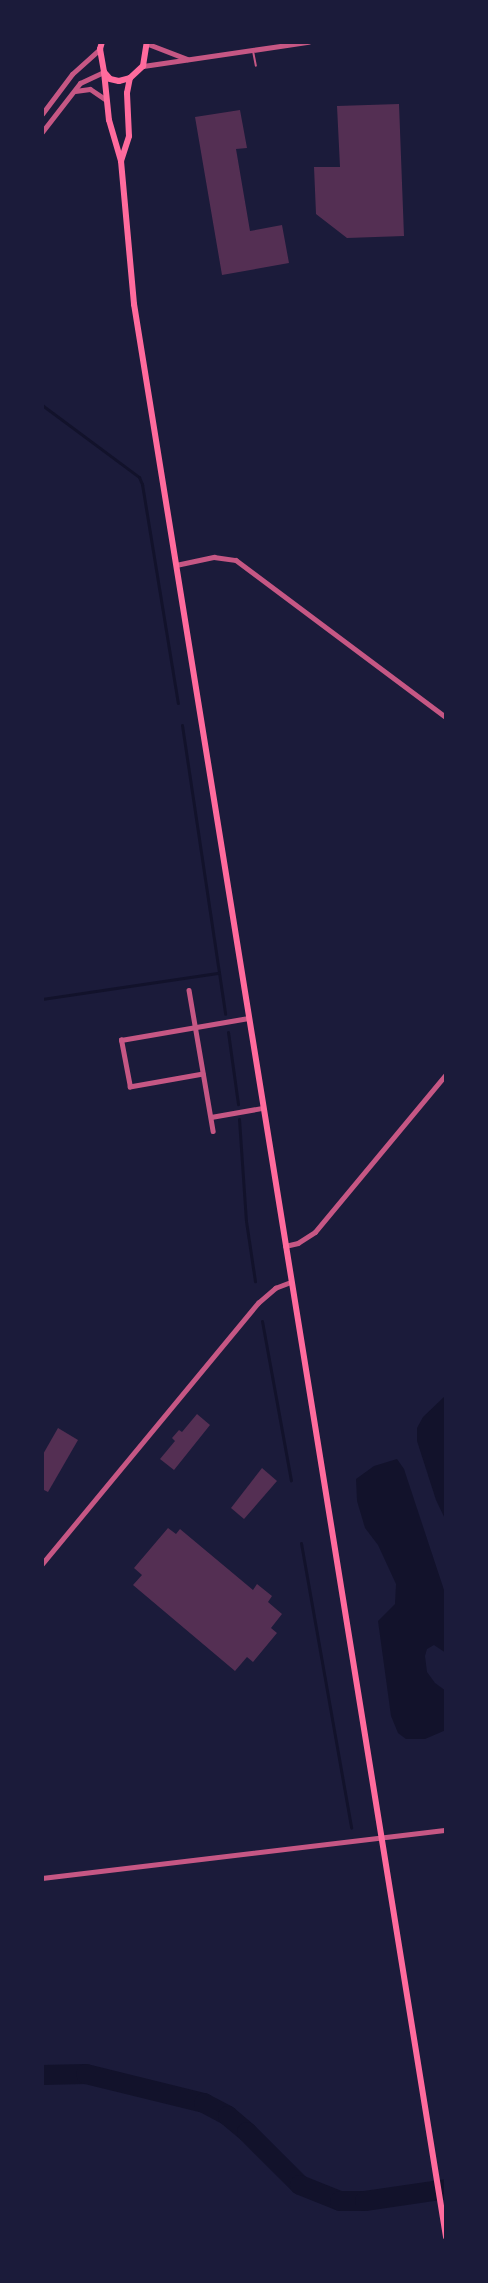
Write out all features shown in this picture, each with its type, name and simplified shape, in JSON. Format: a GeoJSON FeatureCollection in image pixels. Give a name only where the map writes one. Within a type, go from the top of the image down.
{"type":"FeatureCollection","features":[{"type":"Feature","properties":{"kind":"main road"},"geometry":{"type":"LineString","coordinates":[[104,72],[115,81],[130,78],[143,66],[148,43]]}},
{"type":"Feature","properties":{"kind":"main road"},"geometry":{"type":"LineString","coordinates":[[101,46],[105,99],[121,161],[134,304],[446,2237]]}},
{"type":"Feature","properties":{"kind":"main road"},"geometry":{"type":"LineString","coordinates":[[121,161],[129,135],[127,93],[130,78]]}},
{"type":"Feature","properties":{"kind":"street"},"geometry":{"type":"LineString","coordinates":[[163,42],[166,49]]}},
{"type":"Feature","properties":{"kind":"street"},"geometry":{"type":"LineString","coordinates":[[143,66],[308,42]]}},
{"type":"Feature","properties":{"kind":"street"},"geometry":{"type":"LineString","coordinates":[[148,43],[189,59]]}},
{"type":"Feature","properties":{"kind":"street"},"geometry":{"type":"LineString","coordinates":[[42,114],[72,74],[101,46]]}},
{"type":"Feature","properties":{"kind":"street"},"geometry":{"type":"LineString","coordinates":[[42,132],[84,80],[104,72]]}},
{"type":"Feature","properties":{"kind":"street"},"geometry":{"type":"LineString","coordinates":[[75,91],[90,89],[105,99]]}},
{"type":"Feature","properties":{"kind":"street"},"geometry":{"type":"LineString","coordinates":[[176,565],[214,557],[236,560],[446,717]]}},
{"type":"Feature","properties":{"kind":"street"},"geometry":{"type":"LineString","coordinates":[[189,990],[213,1131]]}},
{"type":"Feature","properties":{"kind":"street"},"geometry":{"type":"LineString","coordinates":[[203,1074],[129,1087],[121,1040],[248,1018]]}},
{"type":"Feature","properties":{"kind":"street"},"geometry":{"type":"LineString","coordinates":[[285,1246],[298,1243],[315,1232],[446,1074]]}},
{"type":"Feature","properties":{"kind":"street"},"geometry":{"type":"LineString","coordinates":[[211,1117],[262,1108]]}},
{"type":"Feature","properties":{"kind":"street"},"geometry":{"type":"LineString","coordinates":[[42,1564],[258,1303],[267,1293],[291,1282]]}},
{"type":"Feature","properties":{"kind":"street"},"geometry":{"type":"LineString","coordinates":[[42,1878],[446,1830]]}},
{"type":"Feature","properties":{"kind":"lane"},"geometry":{"type":"LineString","coordinates":[[253,51],[256,66]]}},
{"type":"Feature","properties":{"kind":"shaded area"},"geometry":{"type":"Polygon","coordinates":[[[446,1395],[446,1521],[436,1500],[417,1441],[417,1428],[423,1417],[446,1395]]]}},
{"type":"Feature","properties":{"kind":"shaded area"},"geometry":{"type":"Polygon","coordinates":[[[397,1459],[404,1469],[446,1596],[446,1653],[434,1645],[427,1649],[425,1656],[427,1672],[435,1683],[446,1691],[446,1730],[425,1739],[406,1739],[398,1733],[391,1716],[378,1621],[395,1604],[396,1584],[378,1545],[365,1528],[357,1501],[356,1479],[374,1466],[397,1459]]]}},
{"type":"Feature","properties":{"kind":"building"},"geometry":{"type":"Polygon","coordinates":[[[399,104],[404,236],[347,238],[316,214],[314,167],[340,167],[337,106],[399,104]]]}},
{"type":"Feature","properties":{"kind":"building"},"geometry":{"type":"Polygon","coordinates":[[[240,110],[247,148],[236,149],[250,231],[282,225],[289,263],[222,275],[195,117],[240,110]]]}},
{"type":"Feature","properties":{"kind":"building"},"geometry":{"type":"Polygon","coordinates":[[[197,1414],[210,1425],[174,1470],[160,1459],[175,1441],[172,1438],[179,1430],[182,1432],[197,1414]]]}},
{"type":"Feature","properties":{"kind":"building"},"geometry":{"type":"Polygon","coordinates":[[[58,1428],[78,1440],[48,1492],[42,1489],[42,1456],[58,1428]]]}},
{"type":"Feature","properties":{"kind":"building"},"geometry":{"type":"Polygon","coordinates":[[[262,1468],[277,1481],[244,1519],[231,1508],[262,1468]]]}},
{"type":"Feature","properties":{"kind":"building"},"geometry":{"type":"Polygon","coordinates":[[[168,1528],[176,1534],[180,1529],[253,1590],[257,1584],[272,1596],[268,1602],[282,1614],[271,1628],[277,1633],[253,1662],[247,1657],[235,1671],[133,1585],[142,1575],[134,1568],[168,1528]]]}},
{"type":"Feature","properties":{"kind":"waterway"},"geometry":{"type":"LineString","coordinates":[[42,405],[139,477],[178,703]]}},
{"type":"Feature","properties":{"kind":"waterway"},"geometry":{"type":"LineString","coordinates":[[182,725],[225,1014]]}},
{"type":"Feature","properties":{"kind":"waterway"},"geometry":{"type":"LineString","coordinates":[[42,999],[219,973]]}},
{"type":"Feature","properties":{"kind":"waterway"},"geometry":{"type":"LineString","coordinates":[[228,1032],[238,1104]]}},
{"type":"Feature","properties":{"kind":"waterway"},"geometry":{"type":"LineString","coordinates":[[239,1119],[246,1221],[255,1281]]}},
{"type":"Feature","properties":{"kind":"waterway"},"geometry":{"type":"LineString","coordinates":[[262,1321],[291,1480]]}},
{"type":"Feature","properties":{"kind":"waterway"},"geometry":{"type":"LineString","coordinates":[[301,1543],[351,1828]]}},
{"type":"Feature","properties":{"kind":"waterway"},"geometry":{"type":"LineString","coordinates":[[42,2075],[86,2074],[204,2103],[228,2116],[247,2132],[300,2185],[340,2201],[365,2201],[446,2189]]}}]}
